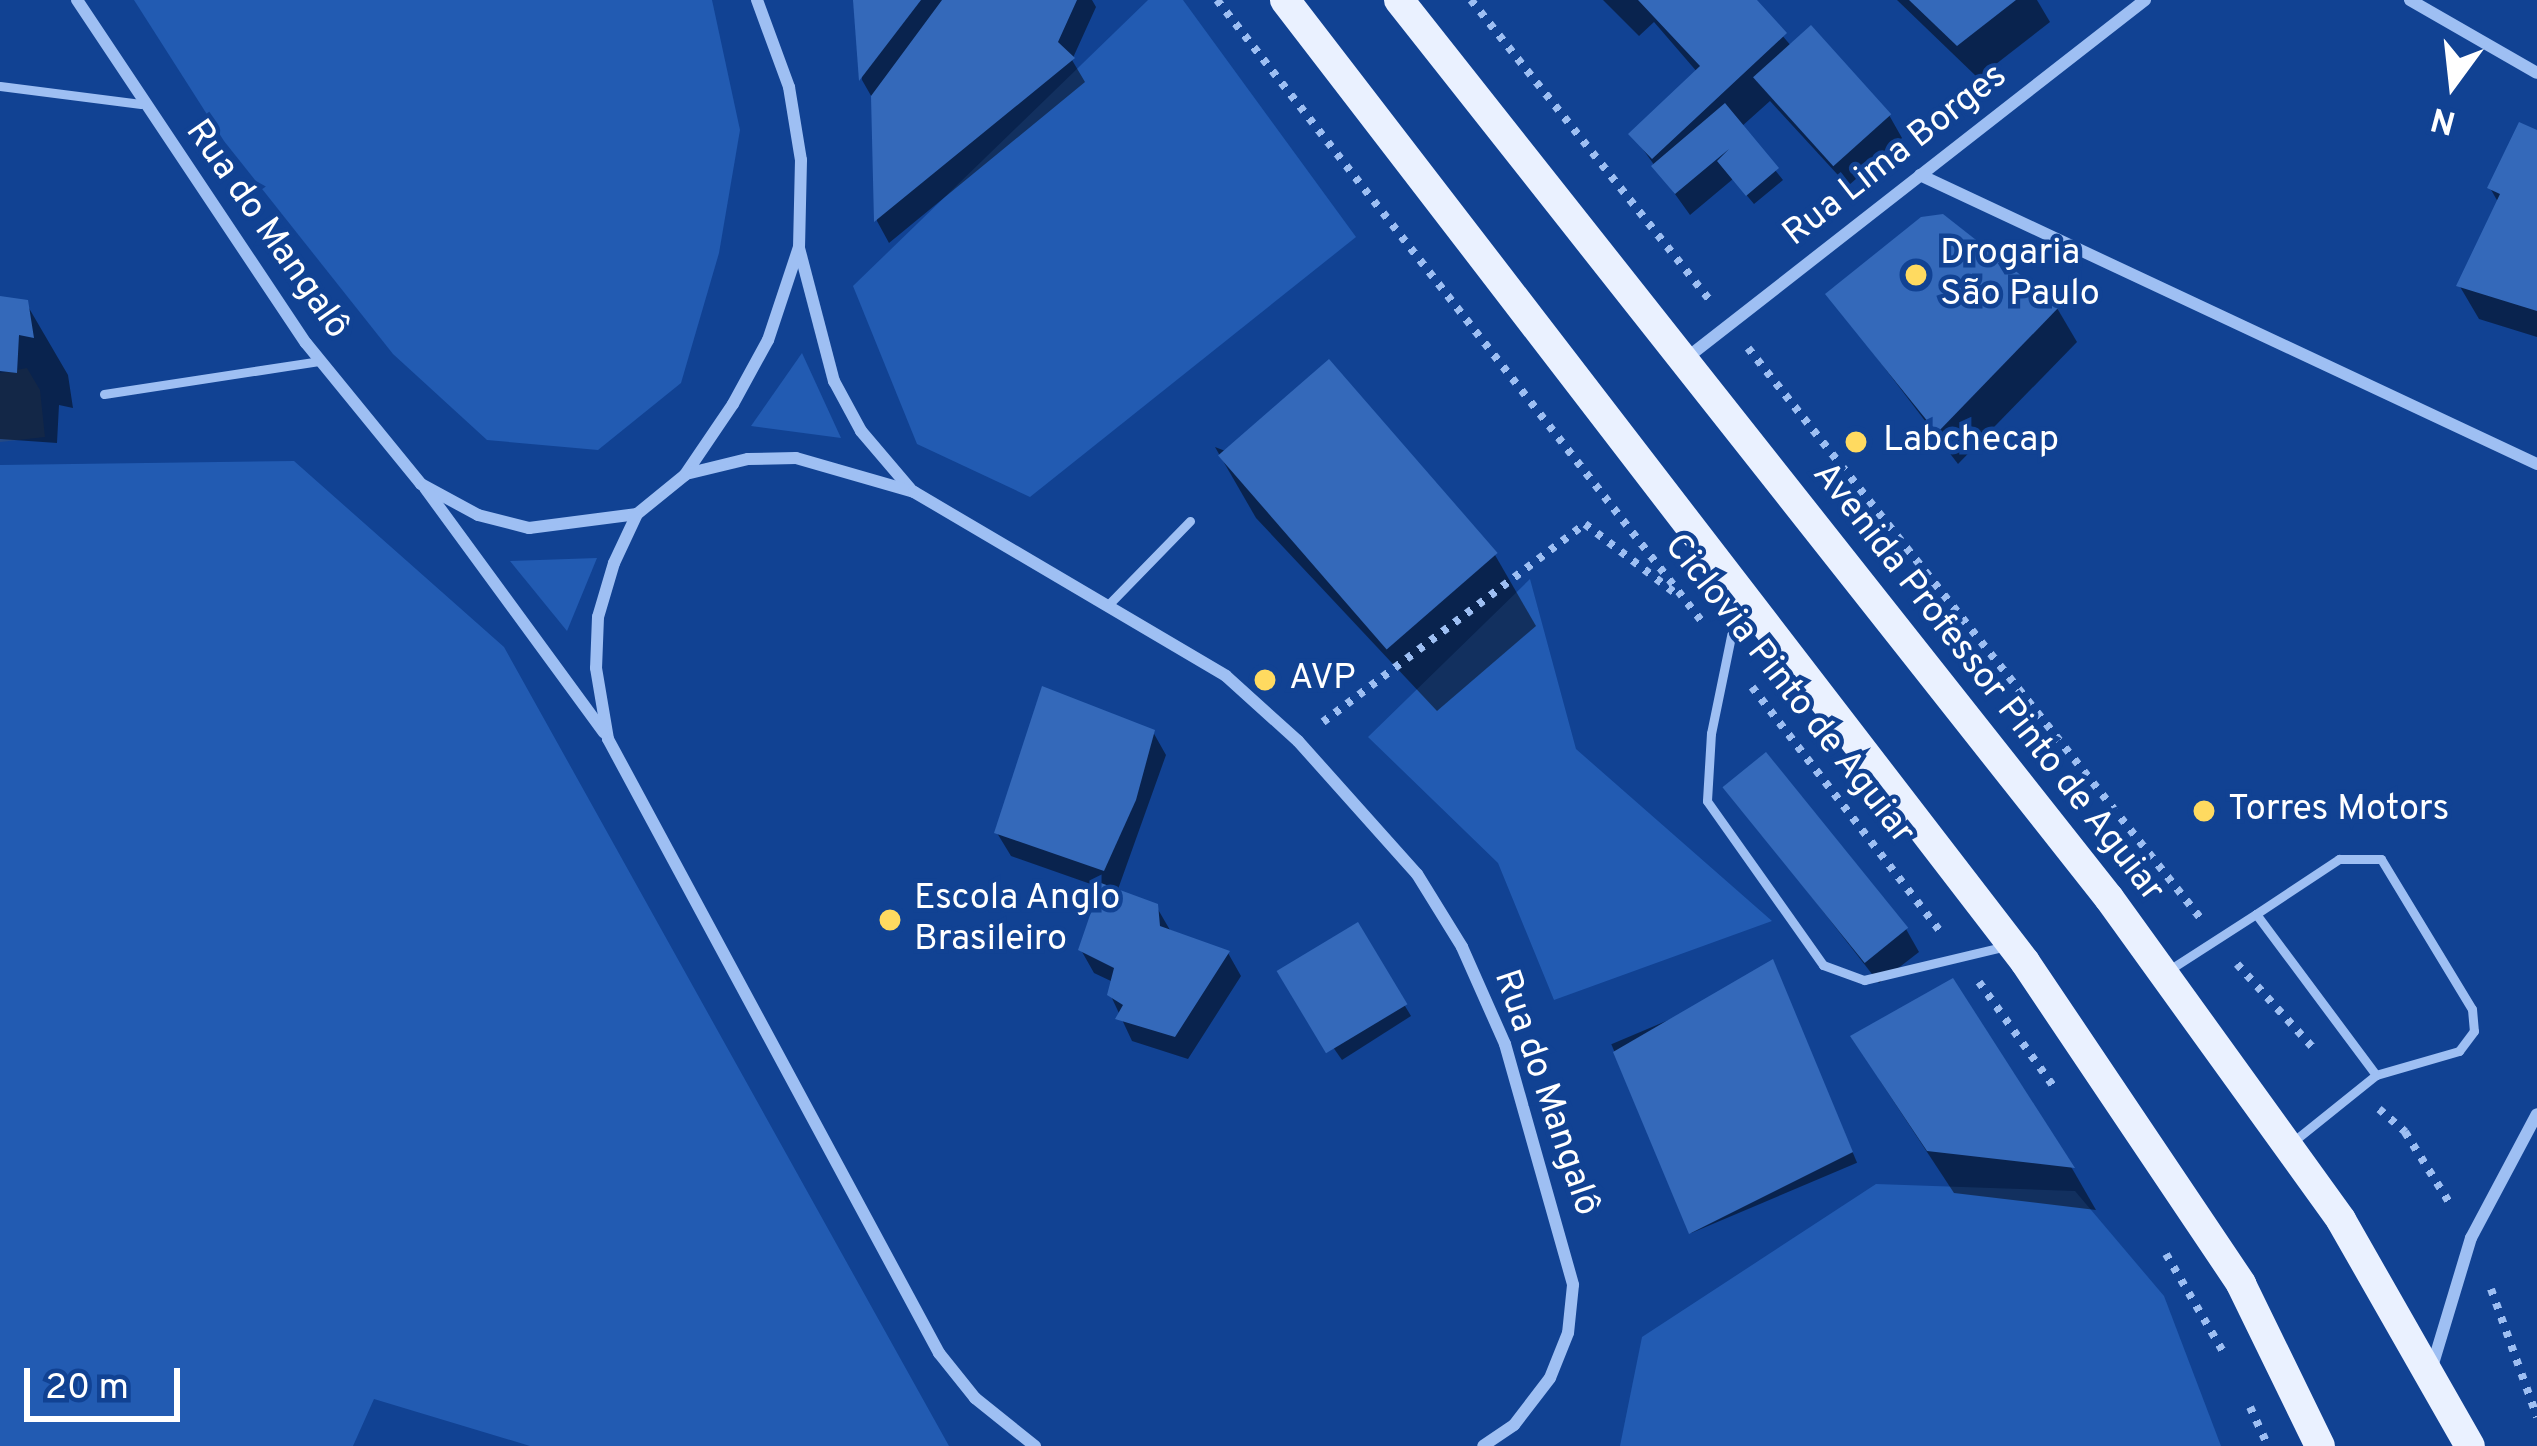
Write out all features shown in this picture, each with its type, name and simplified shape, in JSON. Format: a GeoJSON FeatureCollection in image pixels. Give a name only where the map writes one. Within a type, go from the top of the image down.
{"type":"FeatureCollection","features":[{"type":"Feature","properties":{"kind":"main road"},"geometry":{"type":"LineString","coordinates":[[1285,0],[2012,945],[2216,1244],[2320,1446]]}},
{"type":"Feature","properties":{"kind":"main road","name":"Avenida Professor Pinto de Aguiar"},"geometry":{"type":"LineString","coordinates":[[1399,0],[2164,973],[2290,1144],[2432,1368],[2470,1446]]}},
{"type":"Feature","properties":{"kind":"street","name":"Rua do Mangalô"},"geometry":{"type":"LineString","coordinates":[[77,0],[141,104],[320,361],[421,484],[608,740],[939,1353],[998,1420],[1035,1446]]}},
{"type":"Feature","properties":{"kind":"street","name":"Rua do Mangalô"},"geometry":{"type":"LineString","coordinates":[[757,0],[789,88],[801,160],[799,247],[834,381],[861,430],[914,492]]}},
{"type":"Feature","properties":{"kind":"street","name":"Rua Lima Borges"},"geometry":{"type":"LineString","coordinates":[[1683,360],[2145,0]]}},
{"type":"Feature","properties":{"kind":"street"},"geometry":{"type":"LineString","coordinates":[[2410,0],[2537,73]]}},
{"type":"Feature","properties":{"kind":"street"},"geometry":{"type":"LineString","coordinates":[[1920,175],[2537,464]]}},
{"type":"Feature","properties":{"kind":"street","name":"Rua do Mangalô"},"geometry":{"type":"LineString","coordinates":[[608,740],[596,668],[598,617],[637,514],[685,475],[768,340],[799,247]]}},
{"type":"Feature","properties":{"kind":"street","name":"Rua do Mangalô"},"geometry":{"type":"LineString","coordinates":[[685,475],[748,458],[796,458],[914,492],[1226,676],[1298,741],[1417,874],[1462,947],[1505,1044],[1560,1219],[1573,1285],[1568,1333],[1550,1378],[1514,1425],[1483,1446]]}},
{"type":"Feature","properties":{"kind":"street","name":"Rua do Mangalô"},"geometry":{"type":"LineString","coordinates":[[421,484],[478,515],[529,528],[637,514]]}},
{"type":"Feature","properties":{"kind":"street"},"geometry":{"type":"LineString","coordinates":[[2432,1368],[2471,1238],[2537,1114]]}},
{"type":"Feature","properties":{"kind":"lane"},"geometry":{"type":"LineString","coordinates":[[0,86],[141,104]]}},
{"type":"Feature","properties":{"kind":"lane"},"geometry":{"type":"LineString","coordinates":[[104,394],[320,361]]}},
{"type":"Feature","properties":{"kind":"lane"},"geometry":{"type":"LineString","coordinates":[[1109,604],[1190,520]]}},
{"type":"Feature","properties":{"kind":"lane"},"geometry":{"type":"LineString","coordinates":[[1741,591],[1724,651],[1707,801],[1823,965],[1864,980],[2012,945]]}},
{"type":"Feature","properties":{"kind":"lane"},"geometry":{"type":"LineString","coordinates":[[2164,973],[2339,859],[2381,859],[2472,1009],[2474,1031],[2458,1051],[2354,1085],[2290,1144]]}},
{"type":"Feature","properties":{"kind":"lane"},"geometry":{"type":"LineString","coordinates":[[2256,914],[2376,1075]]}},
{"type":"Feature","properties":{"kind":"path","name":"Ciclovia Pinto de Aguiar"},"geometry":{"type":"LineString","coordinates":[[1216,0],[1688,603],[1961,958],[2066,1105]]}},
{"type":"Feature","properties":{"kind":"path"},"geometry":{"type":"LineString","coordinates":[[1471,0],[2280,1018],[2405,1132],[2471,1238],[2537,1417]]}},
{"type":"Feature","properties":{"kind":"path"},"geometry":{"type":"LineString","coordinates":[[1298,741],[1585,524],[1688,603]]}},
{"type":"Feature","properties":{"kind":"path"},"geometry":{"type":"LineString","coordinates":[[2158,1242],[2229,1362]]}},
{"type":"Feature","properties":{"kind":"path"},"geometry":{"type":"LineString","coordinates":[[2248,1404],[2268,1446]]}},
{"type":"Feature","properties":{"kind":"shaded area"},"geometry":{"type":"Polygon","coordinates":[[[134,0],[712,0],[740,130],[719,253],[681,383],[598,450],[487,440],[393,354],[224,141],[134,0]]]}},
{"type":"Feature","properties":{"kind":"shaded area"},"geometry":{"type":"Polygon","coordinates":[[[1148,0],[1183,0],[1356,237],[1030,497],[917,444],[853,286],[1148,0]]]}},
{"type":"Feature","properties":{"kind":"shaded area"},"geometry":{"type":"Polygon","coordinates":[[[802,353],[841,438],[751,426],[802,353]]]}},
{"type":"Feature","properties":{"kind":"shaded area"},"geometry":{"type":"Polygon","coordinates":[[[27,368],[40,390],[45,437],[0,442],[0,373],[27,368]]]}},
{"type":"Feature","properties":{"kind":"shaded area"},"geometry":{"type":"Polygon","coordinates":[[[294,461],[504,647],[949,1446],[530,1446],[374,1399],[353,1446],[0,1446],[0,465],[294,461]]]}},
{"type":"Feature","properties":{"kind":"shaded area"},"geometry":{"type":"Polygon","coordinates":[[[597,558],[567,631],[510,561],[597,558]]]}},
{"type":"Feature","properties":{"kind":"shaded area"},"geometry":{"type":"Polygon","coordinates":[[[1530,579],[1576,749],[1772,921],[1554,1000],[1498,863],[1368,737],[1530,579]]]}},
{"type":"Feature","properties":{"kind":"shaded area"},"geometry":{"type":"Polygon","coordinates":[[[1876,1184],[2075,1191],[2164,1296],[2221,1446],[1620,1446],[1642,1337],[1876,1184]]]}},
{"type":"Feature","properties":{"kind":"building"},"geometry":{"type":"Polygon","coordinates":[[[853,0],[921,0],[859,81],[853,0]]]}},
{"type":"Feature","properties":{"kind":"building"},"geometry":{"type":"Polygon","coordinates":[[[942,0],[1077,0],[1058,42],[1075,58],[874,222],[871,96],[942,0]]]}},
{"type":"Feature","properties":{"kind":"building"},"geometry":{"type":"Polygon","coordinates":[[[1638,0],[1757,0],[1787,33],[1652,159],[1628,134],[1700,66],[1638,0]]]}},
{"type":"Feature","properties":{"kind":"building"},"geometry":{"type":"Polygon","coordinates":[[[1909,0],[2016,0],[1957,46],[1909,0]]]}},
{"type":"Feature","properties":{"kind":"building"},"geometry":{"type":"Polygon","coordinates":[[[1811,25],[1891,114],[1833,166],[1753,77],[1811,25]]]}},
{"type":"Feature","properties":{"kind":"building"},"geometry":{"type":"Polygon","coordinates":[[[1725,103],[1779,168],[1746,196],[1717,161],[1729,149],[1675,194],[1651,166],[1725,103]]]}},
{"type":"Feature","properties":{"kind":"building"},"geometry":{"type":"Polygon","coordinates":[[[2519,122],[2537,130],[2537,311],[2456,286],[2500,194],[2487,188],[2519,122]]]}},
{"type":"Feature","properties":{"kind":"building"},"geometry":{"type":"Polygon","coordinates":[[[1943,214],[2060,306],[1937,433],[1825,294],[1921,217],[1943,214]]]}},
{"type":"Feature","properties":{"kind":"building"},"geometry":{"type":"Polygon","coordinates":[[[0,296],[28,300],[34,338],[19,335],[17,373],[0,371],[0,296]]]}},
{"type":"Feature","properties":{"kind":"building"},"geometry":{"type":"Polygon","coordinates":[[[1329,359],[1498,553],[1387,649],[1218,455],[1329,359]]]}},
{"type":"Feature","properties":{"kind":"building"},"geometry":{"type":"Polygon","coordinates":[[[1042,686],[1155,730],[1136,800],[1104,871],[994,833],[1042,686]]]}},
{"type":"Feature","properties":{"kind":"building"},"geometry":{"type":"Polygon","coordinates":[[[1766,752],[1908,928],[1865,963],[1722,787],[1766,752]]]}},
{"type":"Feature","properties":{"kind":"building"},"geometry":{"type":"Polygon","coordinates":[[[1101,883],[1158,904],[1160,926],[1230,951],[1175,1037],[1115,1019],[1123,1005],[1107,995],[1114,968],[1078,950],[1101,883]]]}},
{"type":"Feature","properties":{"kind":"building"},"geometry":{"type":"Polygon","coordinates":[[[1358,922],[1407,1004],[1326,1053],[1277,971],[1358,922]]]}},
{"type":"Feature","properties":{"kind":"building"},"geometry":{"type":"Polygon","coordinates":[[[1773,959],[1853,1152],[1689,1234],[1613,1052],[1773,959]]]}},
{"type":"Feature","properties":{"kind":"building"},"geometry":{"type":"Polygon","coordinates":[[[1953,978],[2075,1168],[1927,1151],[1850,1036],[1953,978]]]}},
{"type":"Feature","properties":{"kind":"place","name":"Drogaria São Paulo"},"geometry":{"type":"Point","coordinates":[1916,275]}},
{"type":"Feature","properties":{"kind":"place","name":"Labchecap"},"geometry":{"type":"Point","coordinates":[1856,442]}},
{"type":"Feature","properties":{"kind":"place","name":"AVP"},"geometry":{"type":"Point","coordinates":[1265,680]}},
{"type":"Feature","properties":{"kind":"place","name":"Torres Motors"},"geometry":{"type":"Point","coordinates":[2204,811]}},
{"type":"Feature","properties":{"kind":"place","name":"Escola Anglo Brasileiro"},"geometry":{"type":"Point","coordinates":[890,920]}}]}
